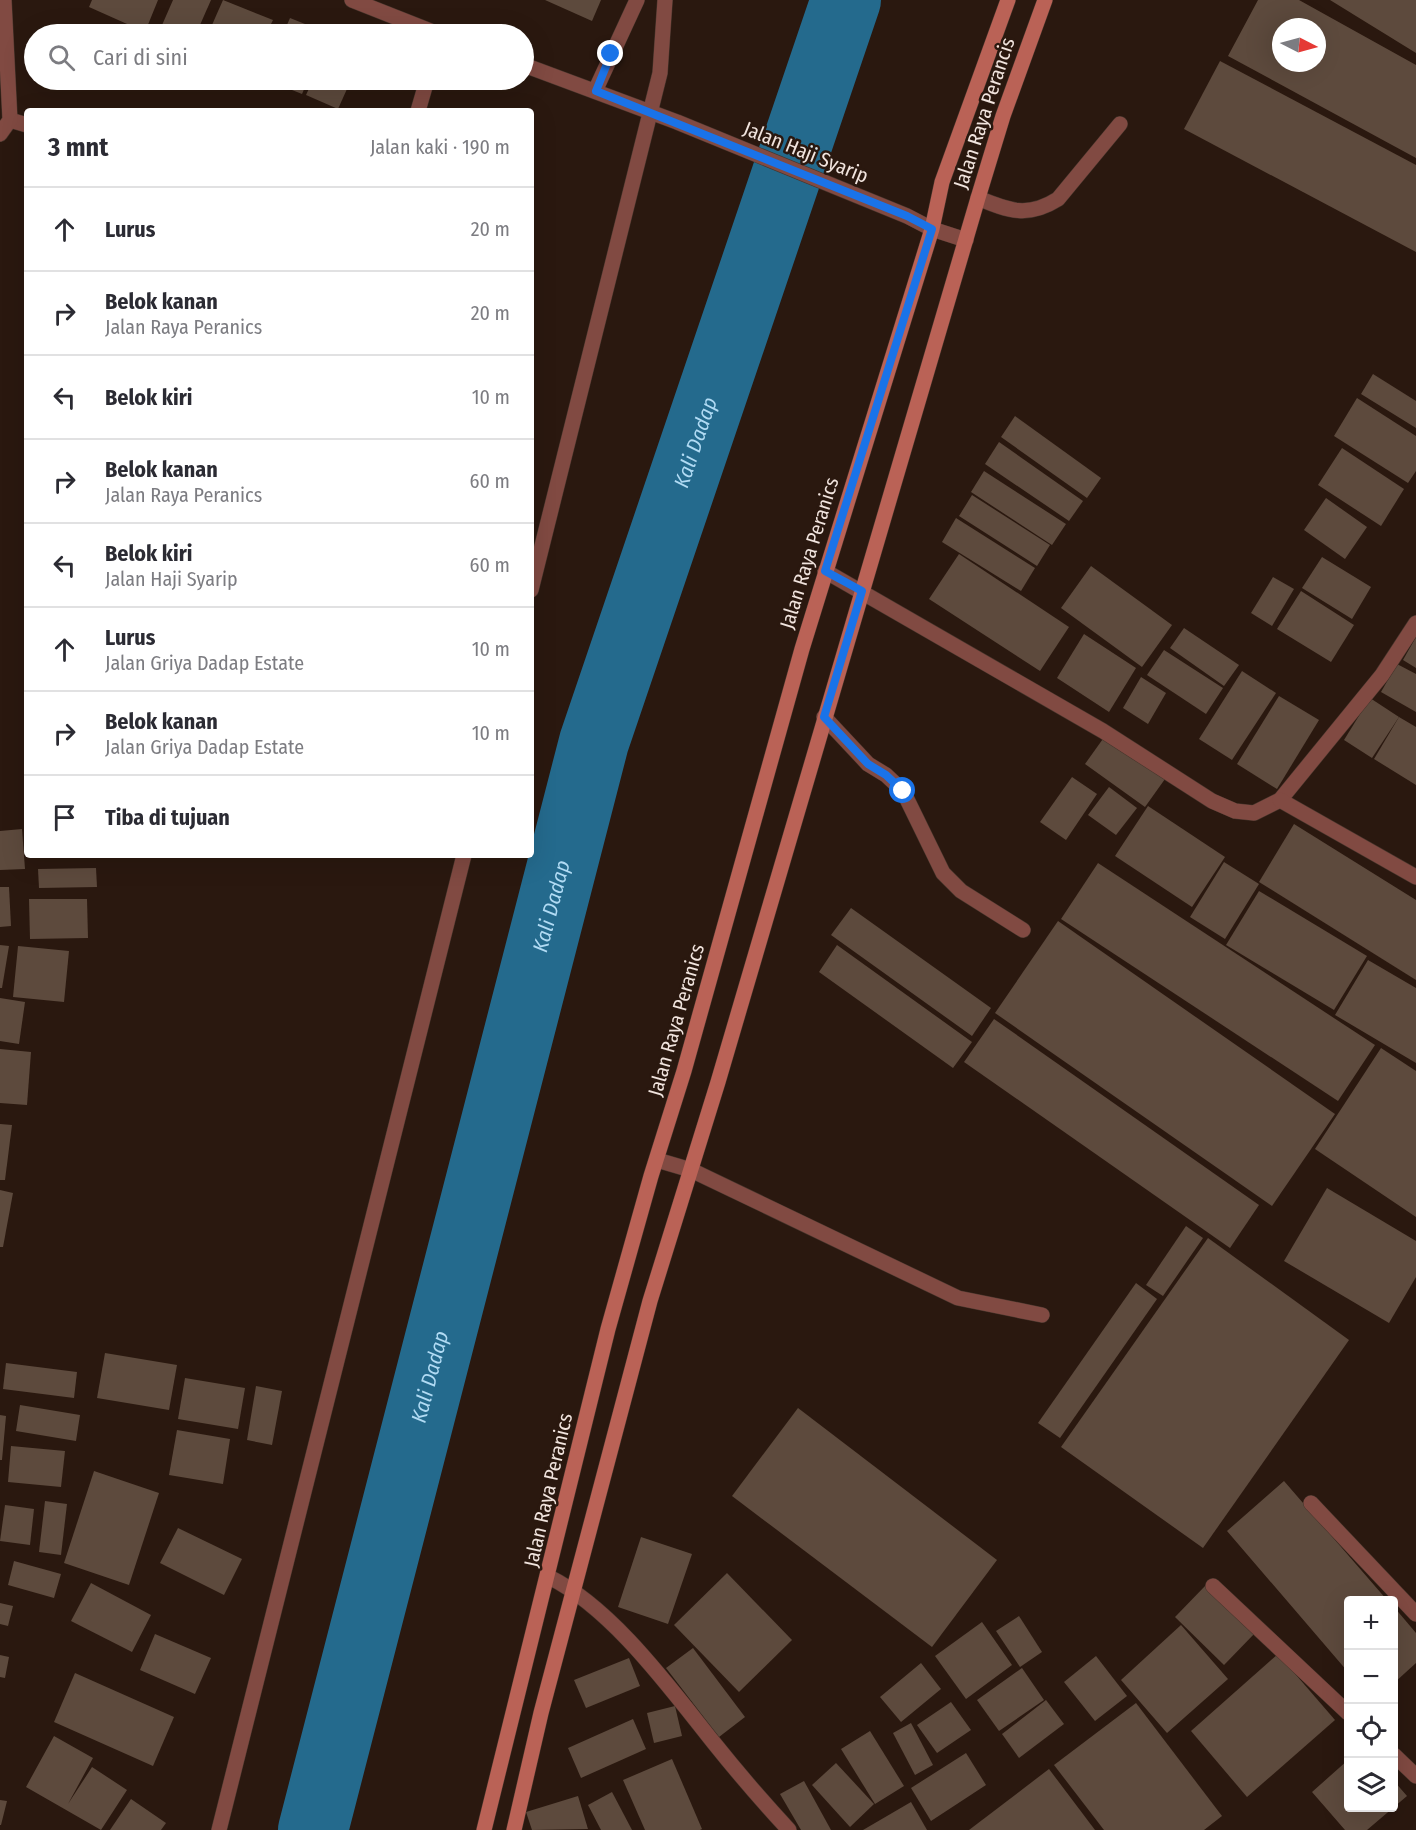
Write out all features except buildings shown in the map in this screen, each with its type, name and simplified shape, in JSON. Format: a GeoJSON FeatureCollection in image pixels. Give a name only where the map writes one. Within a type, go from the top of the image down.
{"type":"FeatureCollection","features":[{"type":"Feature","properties":{"kind":"street"},"geometry":{"type":"LineString","coordinates":[[0,134],[10,120],[4,0]]}},
{"type":"Feature","properties":{"kind":"street"},"geometry":{"type":"LineString","coordinates":[[352,0],[413,24]]}},
{"type":"Feature","properties":{"kind":"street"},"geometry":{"type":"LineString","coordinates":[[596,91],[637,0]]}},
{"type":"Feature","properties":{"kind":"street"},"geometry":{"type":"LineString","coordinates":[[534,578],[651,113],[660,73],[665,0]]}},
{"type":"Feature","properties":{"kind":"street","name":"Jalan Raya Perancis"},"geometry":{"type":"LineString","coordinates":[[932,229],[942,182],[1008,0]]}},
{"type":"Feature","properties":{"kind":"street","name":"Jalan Raya Perancis"},"geometry":{"type":"LineString","coordinates":[[966,240],[1003,116],[1045,0]]}},
{"type":"Feature","properties":{"kind":"street","name":"Jalan Haji Syarip"},"geometry":{"type":"LineString","coordinates":[[534,69],[596,91],[630,107],[681,124],[932,229],[966,240]]}},
{"type":"Feature","properties":{"kind":"street"},"geometry":{"type":"LineString","coordinates":[[419,108],[424,90]]}},
{"type":"Feature","properties":{"kind":"street"},"geometry":{"type":"LineString","coordinates":[[10,120],[24,124]]}},
{"type":"Feature","properties":{"kind":"street"},"geometry":{"type":"LineString","coordinates":[[978,198],[1020,213],[1047,206],[1058,199],[1119,124]]}},
{"type":"Feature","properties":{"kind":"street","name":"Jalan Raya Peranics"},"geometry":{"type":"LineString","coordinates":[[484,1830],[549,1576],[608,1329],[825,571],[932,229]]}},
{"type":"Feature","properties":{"kind":"street"},"geometry":{"type":"LineString","coordinates":[[514,1830],[542,1713],[650,1301],[691,1170],[966,240]]}},
{"type":"Feature","properties":{"kind":"street"},"geometry":{"type":"LineString","coordinates":[[825,571],[1103,731],[1212,801],[1234,812],[1254,813],[1280,800],[1382,675],[1416,623]]}},
{"type":"Feature","properties":{"kind":"street"},"geometry":{"type":"LineString","coordinates":[[824,717],[868,764],[886,775],[903,791],[943,873],[961,891],[1023,930]]}},
{"type":"Feature","properties":{"kind":"street"},"geometry":{"type":"LineString","coordinates":[[1280,800],[1416,877]]}},
{"type":"Feature","properties":{"kind":"street"},"geometry":{"type":"LineString","coordinates":[[219,1830],[463,858]]}},
{"type":"Feature","properties":{"kind":"street"},"geometry":{"type":"LineString","coordinates":[[657,1160],[691,1170],[958,1298],[1042,1315]]}},
{"type":"Feature","properties":{"kind":"street"},"geometry":{"type":"LineString","coordinates":[[1311,1503],[1416,1614]]}},
{"type":"Feature","properties":{"kind":"street"},"geometry":{"type":"LineString","coordinates":[[549,1576],[575,1590],[653,1666],[741,1777],[789,1830]]}},
{"type":"Feature","properties":{"kind":"street"},"geometry":{"type":"LineString","coordinates":[[1213,1586],[1344,1709]]}},
{"type":"Feature","properties":{"kind":"street"},"geometry":{"type":"LineString","coordinates":[[1397,1758],[1416,1776]]}},
{"type":"Feature","properties":{"kind":"waterway","name":"Kali Dadap"},"geometry":{"type":"LineString","coordinates":[[313,1830],[594,742],[846,0]]}},
{"type":"Feature","properties":{"kind":"route"},"geometry":{"type":"LineString","coordinates":[[611,54],[596,91],[630,107],[677,122],[907,216],[932,229],[825,571],[862,591],[824,717],[868,764],[886,775],[903,791]]}}]}
